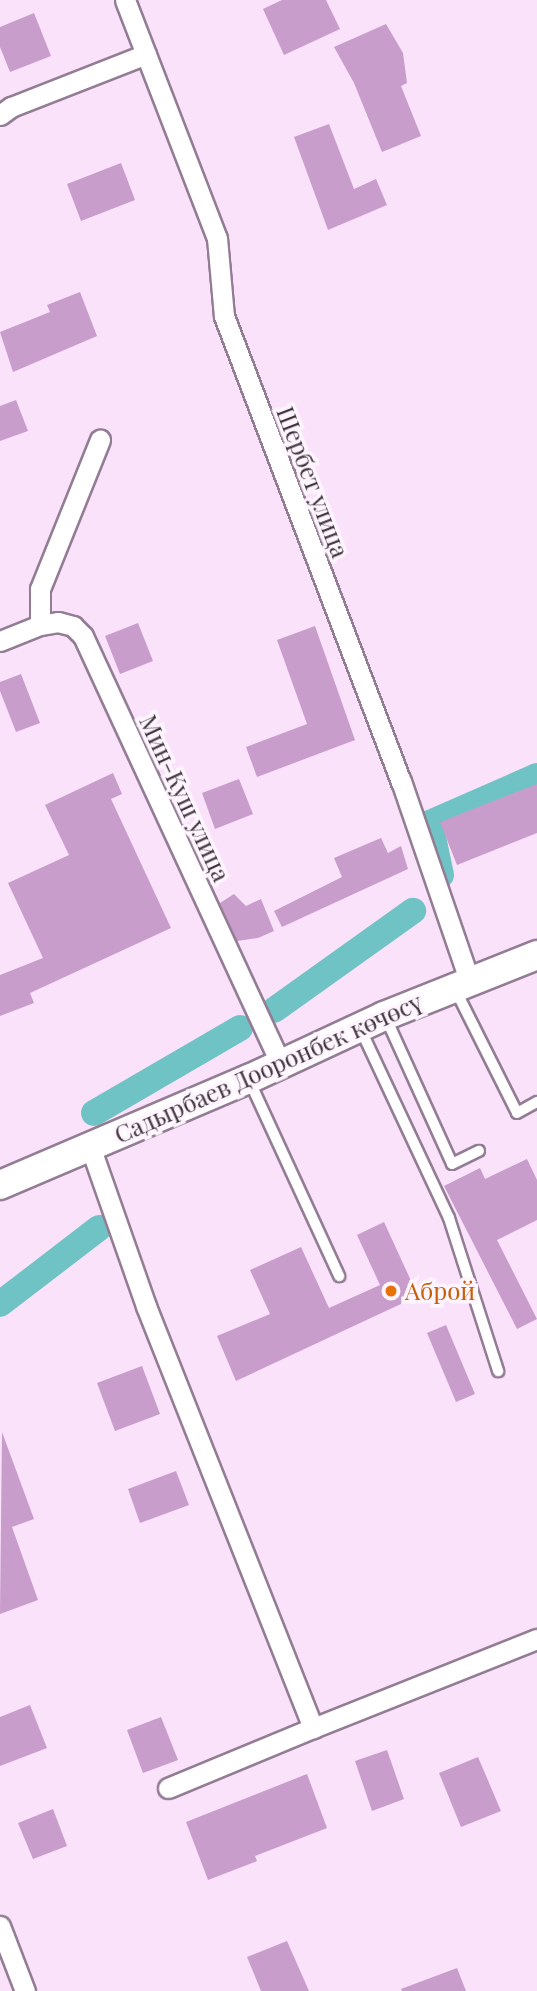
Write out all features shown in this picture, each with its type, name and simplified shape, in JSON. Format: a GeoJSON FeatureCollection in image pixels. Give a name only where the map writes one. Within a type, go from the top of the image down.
{"type":"FeatureCollection","features":[{"type":"Feature","properties":{"kind":"main road","name":"Садырбаев Дооронбек көчөсү"},"geometry":{"type":"LineString","coordinates":[[0,1185],[249,1079],[372,1022],[537,955]]}},
{"type":"Feature","properties":{"kind":"street","name":"Шербет улица"},"geometry":{"type":"LineString","coordinates":[[125,0],[217,238],[224,316],[401,781],[462,984]]}},
{"type":"Feature","properties":{"kind":"street"},"geometry":{"type":"LineString","coordinates":[[0,115],[12,107],[146,54]]}},
{"type":"Feature","properties":{"kind":"street"},"geometry":{"type":"LineString","coordinates":[[40,625],[40,589],[100,440]]}},
{"type":"Feature","properties":{"kind":"street","name":"Мин-Куш улица"},"geometry":{"type":"LineString","coordinates":[[0,641],[40,625],[58,622],[73,626],[83,636],[279,1063]]}},
{"type":"Feature","properties":{"kind":"street"},"geometry":{"type":"LineString","coordinates":[[90,1146],[146,1306],[313,1728]]}},
{"type":"Feature","properties":{"kind":"street"},"geometry":{"type":"LineString","coordinates":[[168,1788],[537,1639]]}},
{"type":"Feature","properties":{"kind":"street"},"geometry":{"type":"LineString","coordinates":[[0,1926],[25,1991]]}},
{"type":"Feature","properties":{"kind":"lane"},"geometry":{"type":"LineString","coordinates":[[462,984],[517,1113],[537,1102]]}},
{"type":"Feature","properties":{"kind":"lane"},"geometry":{"type":"LineString","coordinates":[[372,1022],[452,1164],[479,1151]]}},
{"type":"Feature","properties":{"kind":"lane"},"geometry":{"type":"LineString","coordinates":[[372,1022],[449,1218],[498,1371]]}},
{"type":"Feature","properties":{"kind":"lane"},"geometry":{"type":"LineString","coordinates":[[249,1079],[339,1276]]}},
{"type":"Feature","properties":{"kind":"building"},"geometry":{"type":"Polygon","coordinates":[[[282,0],[326,0],[340,29],[284,55],[263,9],[282,0]]]}},
{"type":"Feature","properties":{"kind":"building"},"geometry":{"type":"Polygon","coordinates":[[[34,13],[51,56],[10,72],[0,47],[0,27],[34,13]]]}},
{"type":"Feature","properties":{"kind":"building"},"geometry":{"type":"Polygon","coordinates":[[[386,24],[403,53],[407,83],[401,86],[421,136],[382,152],[354,83],[334,47],[386,24]]]}},
{"type":"Feature","properties":{"kind":"building"},"geometry":{"type":"Polygon","coordinates":[[[329,124],[354,189],[376,179],[387,205],[328,230],[294,137],[329,124]]]}},
{"type":"Feature","properties":{"kind":"building"},"geometry":{"type":"Polygon","coordinates":[[[121,163],[135,200],[81,221],[67,184],[121,163]]]}},
{"type":"Feature","properties":{"kind":"building"},"geometry":{"type":"Polygon","coordinates":[[[80,292],[97,336],[13,372],[0,332],[50,312],[47,305],[80,292]]]}},
{"type":"Feature","properties":{"kind":"building"},"geometry":{"type":"Polygon","coordinates":[[[16,400],[28,431],[0,441],[0,406],[16,400]]]}},
{"type":"Feature","properties":{"kind":"building"},"geometry":{"type":"Polygon","coordinates":[[[138,623],[153,661],[120,674],[105,636],[138,623]]]}},
{"type":"Feature","properties":{"kind":"building"},"geometry":{"type":"Polygon","coordinates":[[[315,626],[355,740],[257,777],[246,747],[307,724],[277,640],[315,626]]]}},
{"type":"Feature","properties":{"kind":"building"},"geometry":{"type":"Polygon","coordinates":[[[21,674],[40,723],[16,732],[0,691],[0,682],[21,674]]]}},
{"type":"Feature","properties":{"kind":"building"},"geometry":{"type":"Polygon","coordinates":[[[113,773],[122,794],[111,799],[171,928],[30,993],[34,1003],[0,1016],[0,975],[43,958],[8,883],[69,855],[45,805],[113,773]]]}},
{"type":"Feature","properties":{"kind":"building"},"geometry":{"type":"Polygon","coordinates":[[[239,779],[253,814],[215,829],[202,793],[239,779]]]}},
{"type":"Feature","properties":{"kind":"building"},"geometry":{"type":"Polygon","coordinates":[[[537,784],[537,833],[457,865],[440,822],[537,784]]]}},
{"type":"Feature","properties":{"kind":"building"},"geometry":{"type":"Polygon","coordinates":[[[381,838],[388,853],[401,846],[408,869],[282,927],[274,911],[342,877],[334,858],[381,838]]]}},
{"type":"Feature","properties":{"kind":"building"},"geometry":{"type":"Polygon","coordinates":[[[234,894],[246,906],[261,899],[274,931],[258,938],[237,941],[220,903],[234,894]]]}},
{"type":"Feature","properties":{"kind":"building"},"geometry":{"type":"Polygon","coordinates":[[[527,1159],[537,1180],[537,1220],[497,1240],[537,1319],[517,1329],[444,1186],[480,1168],[485,1179],[527,1159]]]}},
{"type":"Feature","properties":{"kind":"building","name":"Аброй"},"geometry":{"type":"Polygon","coordinates":[[[384,1222],[418,1296],[236,1381],[217,1336],[270,1314],[250,1270],[301,1247],[329,1308],[380,1285],[357,1235],[384,1222]]]}},
{"type":"Feature","properties":{"kind":"building"},"geometry":{"type":"Polygon","coordinates":[[[446,1325],[475,1394],[456,1402],[427,1333],[446,1325]]]}},
{"type":"Feature","properties":{"kind":"building"},"geometry":{"type":"Polygon","coordinates":[[[142,1366],[160,1414],[115,1431],[97,1383],[142,1366]]]}},
{"type":"Feature","properties":{"kind":"building"},"geometry":{"type":"Polygon","coordinates":[[[2,1432],[34,1519],[12,1527],[38,1600],[0,1614],[2,1432]]]}},
{"type":"Feature","properties":{"kind":"building"},"geometry":{"type":"Polygon","coordinates":[[[176,1471],[189,1505],[140,1523],[128,1489],[176,1471]]]}},
{"type":"Feature","properties":{"kind":"building"},"geometry":{"type":"Polygon","coordinates":[[[30,1705],[47,1748],[0,1766],[0,1717],[30,1705]]]}},
{"type":"Feature","properties":{"kind":"building"},"geometry":{"type":"Polygon","coordinates":[[[161,1717],[178,1760],[143,1773],[127,1730],[161,1717]]]}},
{"type":"Feature","properties":{"kind":"building"},"geometry":{"type":"Polygon","coordinates":[[[387,1750],[404,1799],[372,1811],[355,1761],[387,1750]]]}},
{"type":"Feature","properties":{"kind":"building"},"geometry":{"type":"Polygon","coordinates":[[[478,1757],[501,1811],[461,1827],[439,1773],[478,1757]]]}},
{"type":"Feature","properties":{"kind":"building"},"geometry":{"type":"Polygon","coordinates":[[[307,1774],[327,1828],[255,1856],[257,1861],[208,1880],[186,1822],[307,1774]]]}},
{"type":"Feature","properties":{"kind":"building"},"geometry":{"type":"Polygon","coordinates":[[[53,1809],[67,1846],[33,1859],[18,1823],[53,1809]]]}},
{"type":"Feature","properties":{"kind":"building"},"geometry":{"type":"Polygon","coordinates":[[[287,1941],[309,1991],[261,1991],[247,1957],[287,1941]]]}},
{"type":"Feature","properties":{"kind":"building"},"geometry":{"type":"Polygon","coordinates":[[[457,1968],[466,1991],[401,1989],[457,1968]]]}},
{"type":"Feature","properties":{"kind":"waterway"},"geometry":{"type":"LineString","coordinates":[[441,875],[430,823],[537,776]]}},
{"type":"Feature","properties":{"kind":"waterway"},"geometry":{"type":"LineString","coordinates":[[274,1010],[413,911]]}},
{"type":"Feature","properties":{"kind":"waterway"},"geometry":{"type":"LineString","coordinates":[[94,1113],[240,1028]]}},
{"type":"Feature","properties":{"kind":"waterway"},"geometry":{"type":"LineString","coordinates":[[0,1304],[99,1228]]}},
{"type":"Feature","properties":{"kind":"place","name":"Аброй"},"geometry":{"type":"Point","coordinates":[391,1291]}}]}
